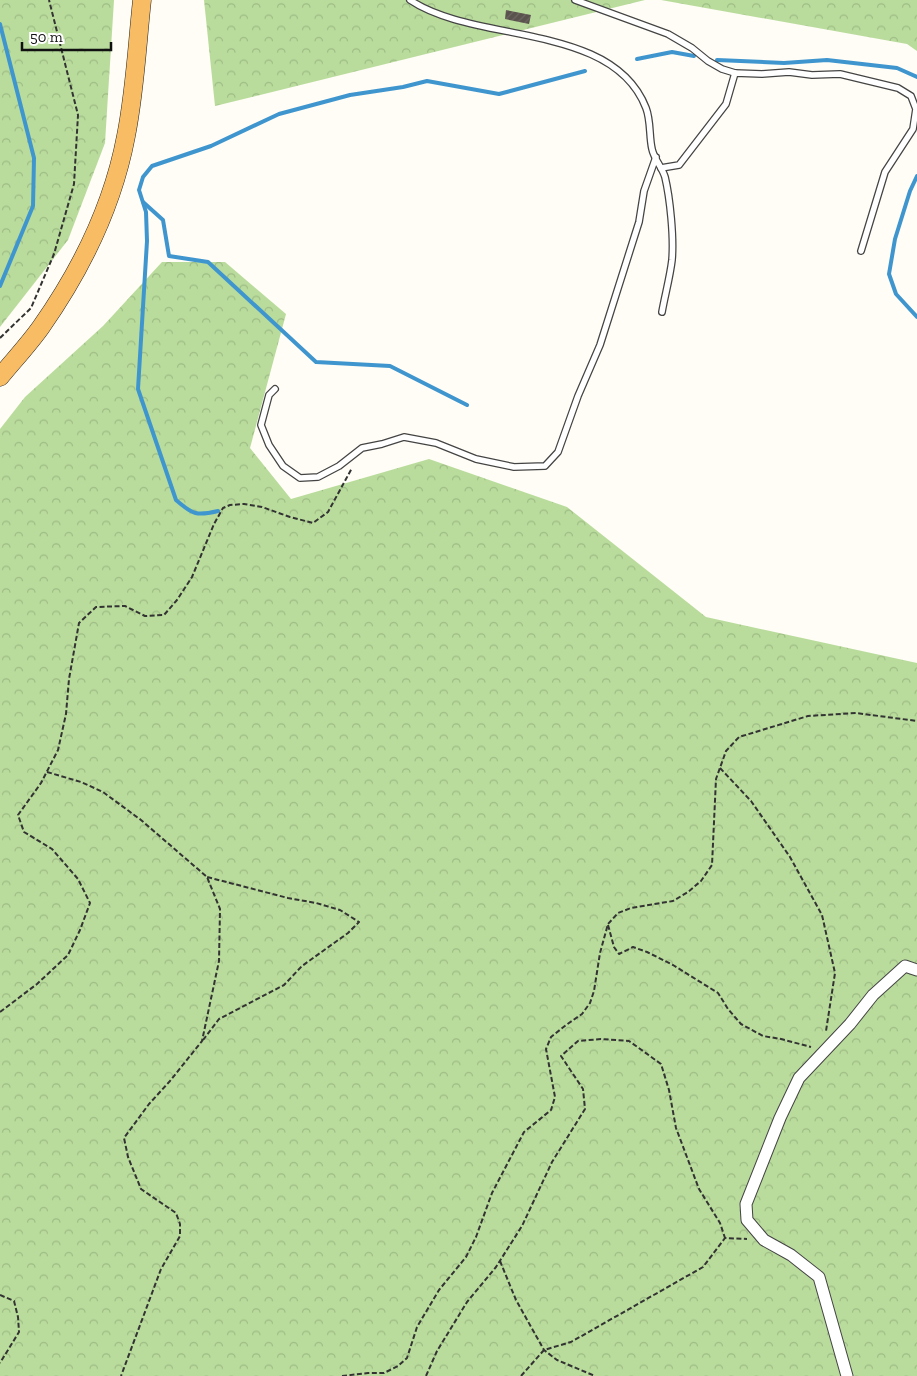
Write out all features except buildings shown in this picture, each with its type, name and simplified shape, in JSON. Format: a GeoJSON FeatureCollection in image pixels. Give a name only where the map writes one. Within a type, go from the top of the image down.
{"type":"FeatureCollection","features":[{"type":"Feature","properties":{"kind":"highway"},"geometry":{"type":"LineString","coordinates":[[0,377],[46,320],[65,290],[102,217],[116,177],[126,138],[133,95],[142,0]]}},
{"type":"Feature","properties":{"kind":"street"},"geometry":{"type":"LineString","coordinates":[[847,1376],[819,1277],[791,1255],[764,1240],[747,1220],[746,1204],[780,1118],[799,1078],[850,1024],[873,995],[905,966],[917,970]]}},
{"type":"Feature","properties":{"kind":"lane"},"geometry":{"type":"LineString","coordinates":[[410,0],[417,5],[448,18],[550,41],[585,52],[610,64],[633,84],[647,108],[652,150],[664,174],[667,194],[672,259],[662,312]]}},
{"type":"Feature","properties":{"kind":"lane"},"geometry":{"type":"LineString","coordinates":[[576,0],[668,34],[692,48],[708,61],[722,69],[735,73],[789,72],[812,75],[840,74],[898,88],[911,96],[916,109],[912,129],[885,172],[861,251]]}},
{"type":"Feature","properties":{"kind":"lane"},"geometry":{"type":"LineString","coordinates":[[661,168],[680,165],[726,104],[735,73]]}},
{"type":"Feature","properties":{"kind":"lane"},"geometry":{"type":"LineString","coordinates":[[275,389],[269,395],[261,425],[269,445],[283,466],[300,478],[318,477],[339,466],[362,448],[404,437],[436,443],[476,458],[514,467],[545,466],[558,452],[578,396],[600,345],[639,222],[644,191],[656,157]]}},
{"type":"Feature","properties":{"kind":"path"},"geometry":{"type":"LineString","coordinates":[[0,338],[31,308],[54,254],[74,184],[78,115],[49,0]]}},
{"type":"Feature","properties":{"kind":"path"},"geometry":{"type":"LineString","coordinates":[[0,1012],[37,984],[68,955],[90,903],[78,879],[52,849],[24,832],[18,816],[41,783],[58,750],[66,714],[68,679],[79,623],[96,607],[125,606],[145,616],[164,615],[177,600],[192,576],[214,524],[223,508],[230,505],[244,504],[262,507],[313,523],[328,512],[353,466],[356,453]]}},
{"type":"Feature","properties":{"kind":"path"},"geometry":{"type":"LineString","coordinates":[[342,1376],[384,1373],[398,1366],[407,1358],[417,1327],[439,1290],[466,1256],[476,1237],[492,1193],[524,1132],[551,1110],[555,1097],[546,1049],[551,1037],[582,1014],[590,1003],[608,924],[618,913],[630,908],[673,900],[688,892],[701,881],[712,865],[716,779],[726,751],[739,737],[808,716],[856,713],[917,721]]}},
{"type":"Feature","properties":{"kind":"path"},"geometry":{"type":"LineString","coordinates":[[608,924],[614,947],[618,954],[633,947],[647,952],[673,965],[718,993],[728,1009],[741,1024],[763,1036],[793,1041],[823,1052],[835,973],[822,915],[784,849],[751,801],[720,768]]}},
{"type":"Feature","properties":{"kind":"path"},"geometry":{"type":"LineString","coordinates":[[46,772],[81,782],[102,792],[141,820],[207,877],[220,909],[219,961],[202,1041]]}},
{"type":"Feature","properties":{"kind":"path"},"geometry":{"type":"LineString","coordinates":[[122,1376],[161,1269],[180,1236],[180,1224],[176,1213],[141,1189],[128,1157],[124,1138],[148,1104],[170,1081],[219,1019],[284,986],[302,966],[348,934],[359,922],[340,910],[207,877]]}},
{"type":"Feature","properties":{"kind":"path"},"geometry":{"type":"LineString","coordinates":[[426,1376],[437,1351],[467,1302],[500,1261],[522,1226],[552,1162],[585,1109],[582,1089],[561,1056],[578,1041],[593,1039],[629,1041],[661,1064],[669,1090],[676,1128],[699,1189],[720,1223],[725,1238]]}},
{"type":"Feature","properties":{"kind":"path"},"geometry":{"type":"LineString","coordinates":[[725,1238],[764,1240]]}},
{"type":"Feature","properties":{"kind":"path"},"geometry":{"type":"LineString","coordinates":[[521,1376],[544,1350],[571,1342],[703,1267],[725,1238]]}},
{"type":"Feature","properties":{"kind":"path"},"geometry":{"type":"LineString","coordinates":[[500,1261],[516,1300],[544,1350],[557,1360],[595,1376]]}},
{"type":"Feature","properties":{"kind":"path"},"geometry":{"type":"LineString","coordinates":[[0,1295],[14,1301],[19,1332],[0,1363]]}},
{"type":"Feature","properties":{"kind":"green space"},"geometry":{"type":"Polygon","coordinates":[[[0,0],[114,0],[105,143],[68,240],[0,327],[0,0]]]}},
{"type":"Feature","properties":{"kind":"green space"},"geometry":{"type":"Polygon","coordinates":[[[204,0],[645,0],[215,106],[204,0]]]}},
{"type":"Feature","properties":{"kind":"green space"},"geometry":{"type":"Polygon","coordinates":[[[661,0],[917,0],[917,51],[907,44],[661,0]]]}},
{"type":"Feature","properties":{"kind":"green space"},"geometry":{"type":"Polygon","coordinates":[[[162,262],[225,262],[286,314],[250,448],[291,499],[429,459],[567,507],[706,617],[917,663],[917,1376],[0,1376],[0,429],[25,397],[103,326],[162,262]]]}},
{"type":"Feature","properties":{"kind":"waterway"},"geometry":{"type":"LineString","coordinates":[[0,24],[34,158],[33,206],[0,286]]}},
{"type":"Feature","properties":{"kind":"waterway"},"geometry":{"type":"LineString","coordinates":[[637,59],[672,52],[694,56]]}},
{"type":"Feature","properties":{"kind":"waterway"},"geometry":{"type":"LineString","coordinates":[[717,60],[784,63],[827,60],[897,68],[917,77]]}},
{"type":"Feature","properties":{"kind":"waterway"},"geometry":{"type":"LineString","coordinates":[[218,511],[205,514],[196,513],[187,509],[176,500],[138,389],[147,241],[146,212],[139,190],[143,177],[152,166],[211,146],[279,114],[350,95],[403,87],[427,81],[499,94],[585,71]]}},
{"type":"Feature","properties":{"kind":"waterway"},"geometry":{"type":"LineString","coordinates":[[917,176],[910,191],[895,239],[889,274],[896,294],[917,317]]}},
{"type":"Feature","properties":{"kind":"waterway"},"geometry":{"type":"LineString","coordinates":[[143,202],[163,220],[169,256],[208,262],[316,362],[390,366],[467,405]]}}]}
